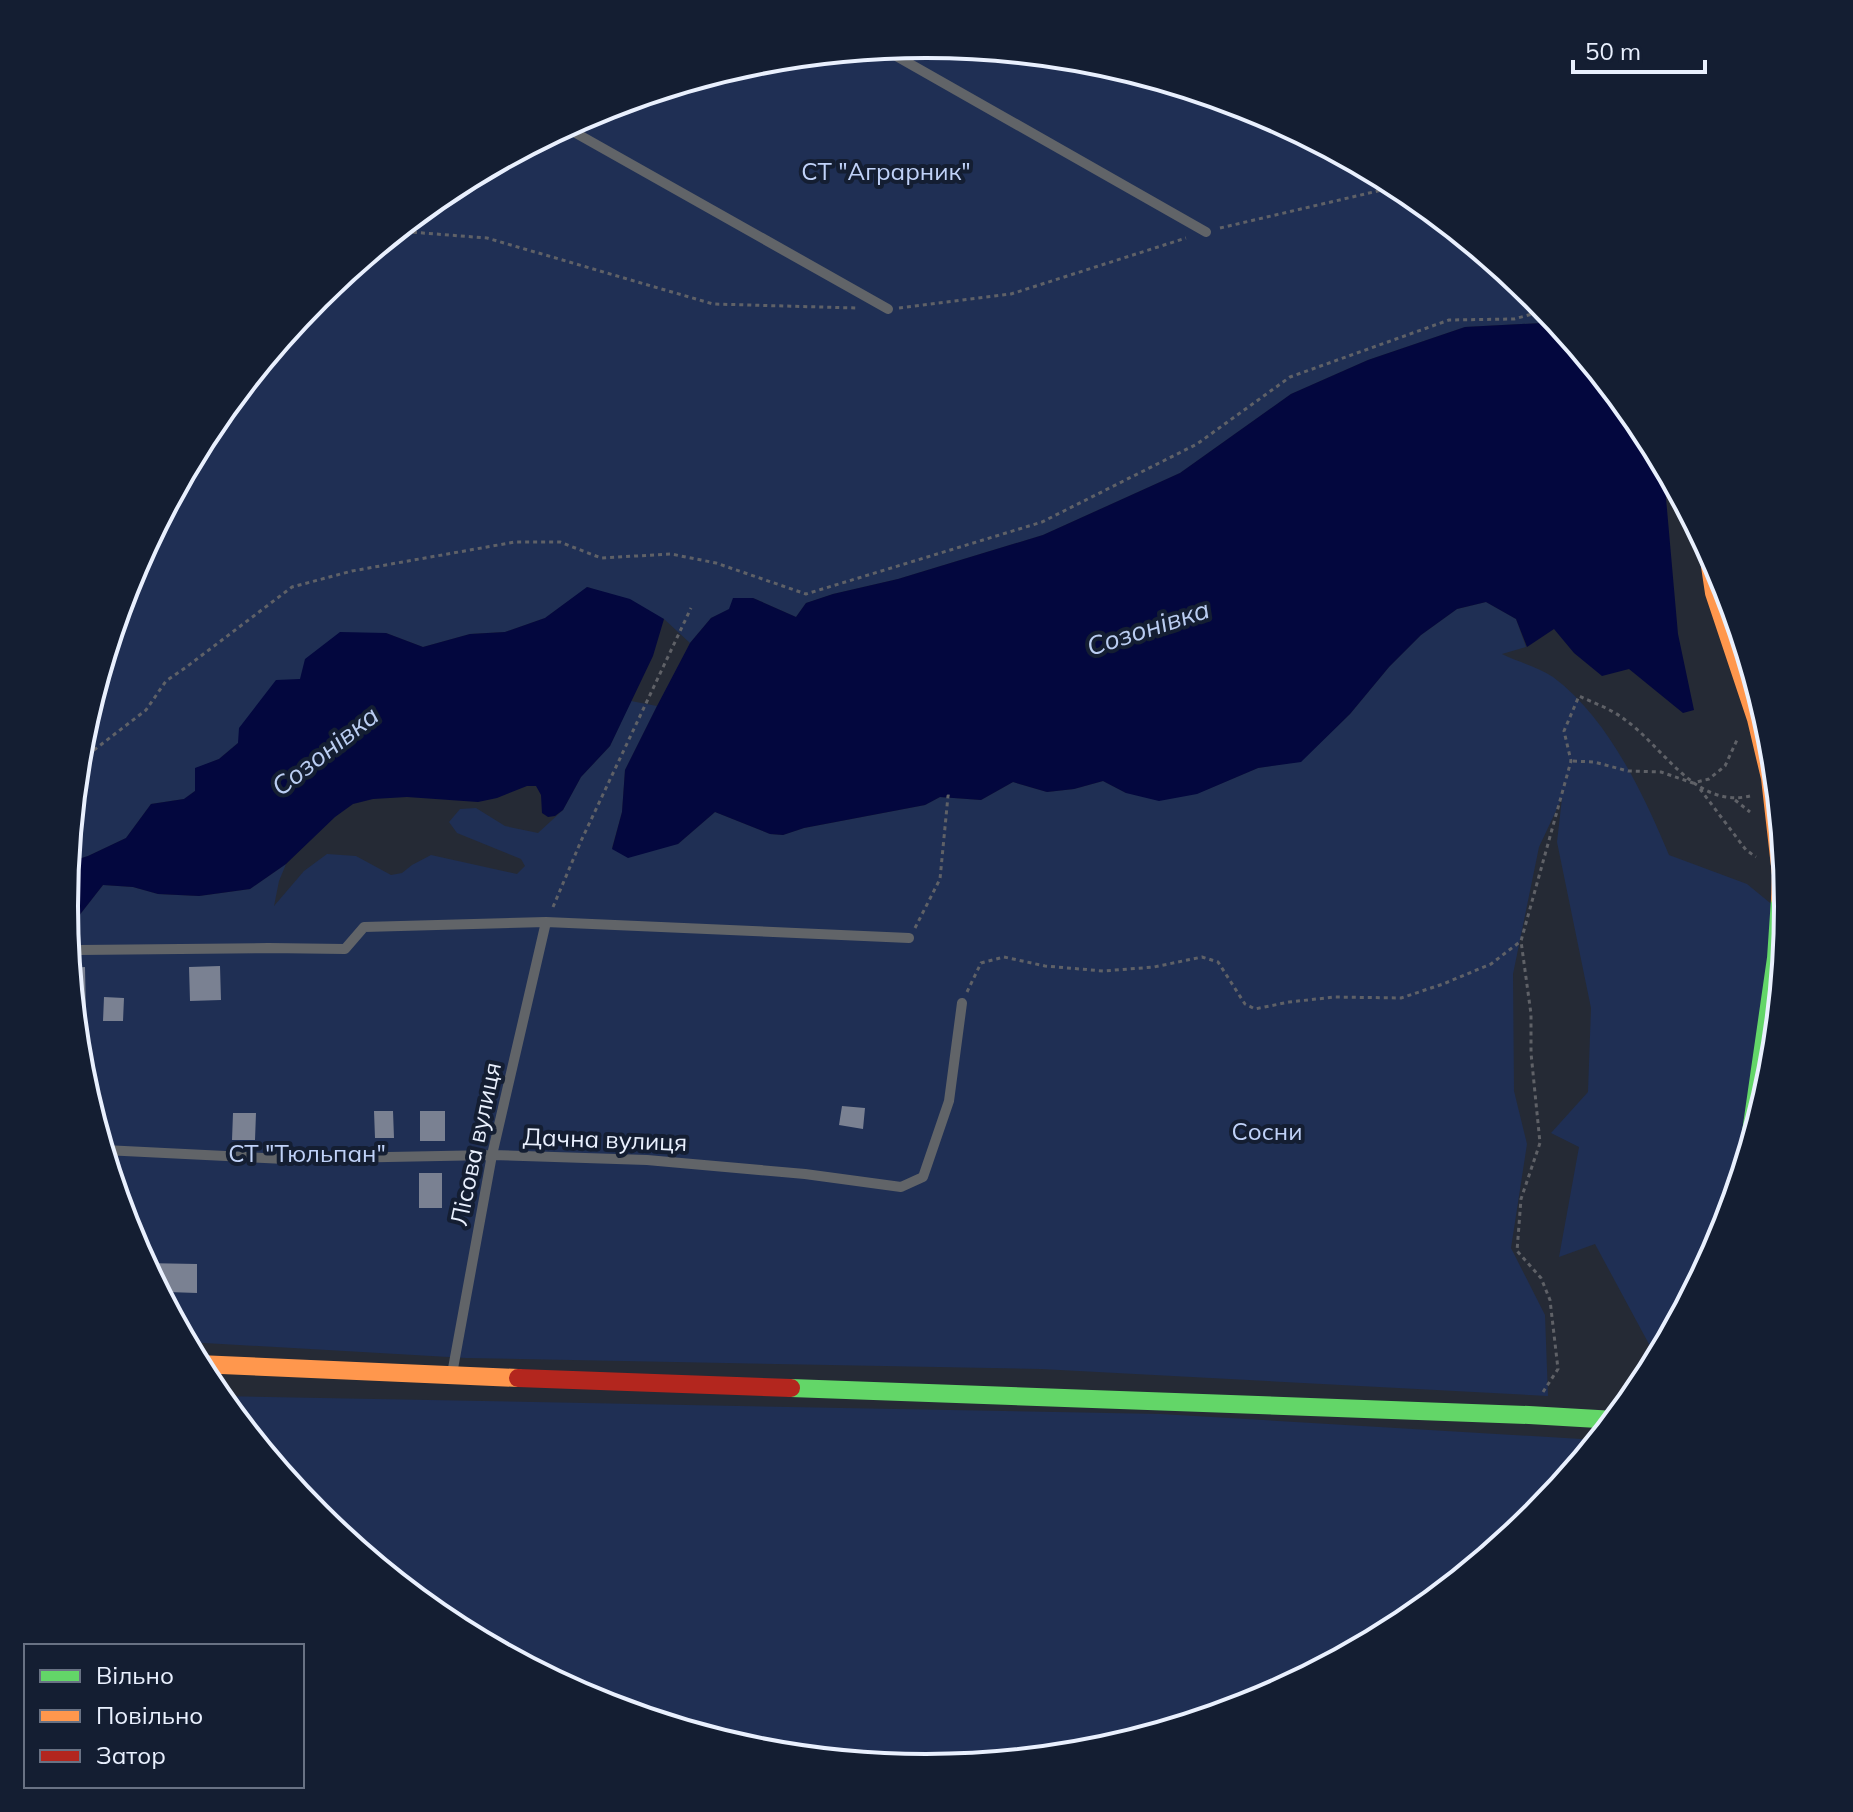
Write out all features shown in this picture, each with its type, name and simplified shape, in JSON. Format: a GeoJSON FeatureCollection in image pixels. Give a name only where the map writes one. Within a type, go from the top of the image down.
{"type":"FeatureCollection","features":[{"type":"Feature","properties":{"kind":"street"},"geometry":{"type":"LineString","coordinates":[[1714,591],[1747,693]]}},
{"type":"Feature","properties":{"kind":"street"},"geometry":{"type":"LineString","coordinates":[[213,1365],[1601,1419]]}},
{"type":"Feature","properties":{"kind":"lane"},"geometry":{"type":"LineString","coordinates":[[901,59],[1206,232]]}},
{"type":"Feature","properties":{"kind":"lane"},"geometry":{"type":"LineString","coordinates":[[577,134],[888,309]]}},
{"type":"Feature","properties":{"kind":"lane"},"geometry":{"type":"LineString","coordinates":[[80,950],[345,949],[364,927],[546,922],[909,938]]}},
{"type":"Feature","properties":{"kind":"lane","name":"Лісова вулиця"},"geometry":{"type":"LineString","coordinates":[[452,1376],[492,1155],[546,922]]}},
{"type":"Feature","properties":{"kind":"lane","name":"Дачна вулиця"},"geometry":{"type":"LineString","coordinates":[[115,1151],[285,1159],[492,1155],[647,1160],[805,1174],[901,1187],[923,1177],[949,1101],[962,1003]]}},
{"type":"Feature","properties":{"kind":"path"},"geometry":{"type":"LineString","coordinates":[[888,309],[1011,294],[1206,232],[1381,191]]}},
{"type":"Feature","properties":{"kind":"path"},"geometry":{"type":"LineString","coordinates":[[411,232],[487,238],[713,304],[856,308]]}},
{"type":"Feature","properties":{"kind":"path"},"geometry":{"type":"LineString","coordinates":[[93,750],[146,710],[166,681],[292,587],[352,571],[515,542],[560,542],[601,558],[671,554],[716,563],[806,594],[1042,522],[1197,444],[1290,377],[1449,320],[1514,319],[1533,314]]}},
{"type":"Feature","properties":{"kind":"path"},"geometry":{"type":"LineString","coordinates":[[546,922],[691,608]]}},
{"type":"Feature","properties":{"kind":"path"},"geometry":{"type":"LineString","coordinates":[[1529,1415],[1558,1369],[1550,1300],[1541,1278],[1517,1251],[1521,1199],[1540,1143],[1531,1053],[1531,1014],[1521,941],[1571,761],[1564,731],[1579,696],[1623,718],[1700,789],[1746,850],[1773,870]]}},
{"type":"Feature","properties":{"kind":"path"},"geometry":{"type":"LineString","coordinates":[[1571,761],[1594,762],[1628,771],[1661,772],[1693,783],[1709,779],[1725,766],[1739,737]]}},
{"type":"Feature","properties":{"kind":"path"},"geometry":{"type":"LineString","coordinates":[[1700,789],[1735,800],[1757,794],[1765,784]]}},
{"type":"Feature","properties":{"kind":"path"},"geometry":{"type":"LineString","coordinates":[[909,938],[940,879],[948,796],[953,797]]}},
{"type":"Feature","properties":{"kind":"path"},"geometry":{"type":"LineString","coordinates":[[962,1003],[981,963],[1004,957],[1045,966],[1103,971],[1154,967],[1202,957],[1218,962],[1245,1004],[1255,1009],[1335,997],[1401,998],[1491,964],[1521,941]]}},
{"type":"Feature","properties":{"kind":"green space","name":"СТ \"Аграрник\""},"geometry":{"type":"Polygon","coordinates":[[[926,58],[1037,65],[1146,87],[1251,123],[1302,145],[1350,172],[1443,233],[1486,268],[1542,323],[1465,327],[1368,360],[1291,394],[1180,473],[1043,535],[898,579],[833,594],[806,603],[796,617],[753,598],[711,618],[690,643],[664,619],[588,587],[545,618],[505,632],[470,634],[423,647],[386,633],[300,679],[238,743],[219,759],[195,769],[195,791],[184,799],[151,804],[126,838],[80,859],[86,795],[107,687],[124,633],[143,581],[192,482],[254,390],[327,306],[410,233],[455,201],[551,145],[654,103],[761,74],[816,65],[926,58]]]}},
{"type":"Feature","properties":{"kind":"green space"},"geometry":{"type":"Polygon","coordinates":[[[1486,602],[1516,619],[1526,647],[1502,654],[1553,677],[1591,713],[1622,758],[1669,855],[1747,884],[1774,906],[1773,961],[1767,1017],[1746,1125],[1710,1231],[1651,1347],[1595,1244],[1559,1257],[1579,1147],[1551,1133],[1588,1092],[1591,1008],[1557,842],[1562,798],[1539,847],[1513,974],[1514,1091],[1527,1144],[1511,1248],[1545,1315],[1548,1396],[1041,1369],[466,1358],[200,1343],[192,1330],[143,1231],[107,1125],[95,1071],[86,1017],[78,917],[103,885],[133,887],[158,894],[199,896],[250,889],[286,864],[274,906],[304,871],[327,854],[356,856],[391,875],[402,873],[431,855],[517,874],[525,866],[521,859],[457,833],[449,822],[460,809],[476,808],[505,826],[538,833],[563,810],[581,777],[610,746],[631,701],[657,706],[625,770],[622,812],[612,848],[678,844],[715,812],[770,834],[783,835],[804,828],[925,805],[940,797],[981,800],[1013,782],[1047,792],[1103,781],[1126,793],[1196,794],[1258,768],[1301,761],[1350,714],[1389,667],[1421,635],[1457,609],[1486,602]]]}},
{"type":"Feature","properties":{"kind":"green space"},"geometry":{"type":"Polygon","coordinates":[[[235,1396],[1161,1414],[1585,1439],[1526,1506],[1443,1579],[1398,1611],[1302,1667],[1199,1709],[1092,1738],[1037,1747],[926,1754],[816,1747],[761,1738],[654,1709],[551,1667],[455,1611],[367,1544],[289,1465],[235,1396]]]}},
{"type":"Feature","properties":{"kind":"water","name":"Созонівка"},"geometry":{"type":"Polygon","coordinates":[[[1542,323],[1599,390],[1661,482],[1665,490],[1678,634],[1694,710],[1683,713],[1629,669],[1602,676],[1574,653],[1554,629],[1527,647],[1516,619],[1486,602],[1457,609],[1421,635],[1389,667],[1350,714],[1301,762],[1258,768],[1197,794],[1159,801],[1126,793],[1103,781],[1047,792],[1013,782],[981,800],[940,797],[925,805],[804,828],[783,835],[770,834],[715,812],[678,844],[628,858],[612,849],[622,812],[625,770],[690,643],[711,618],[729,609],[733,598],[753,598],[796,617],[806,603],[833,594],[898,579],[1043,535],[1180,473],[1291,394],[1368,360],[1465,327],[1542,323]]]}},
{"type":"Feature","properties":{"kind":"water","name":"Созонівка"},"geometry":{"type":"Polygon","coordinates":[[[587,587],[630,599],[664,619],[653,656],[610,746],[581,777],[563,810],[555,816],[548,817],[542,813],[541,795],[536,786],[478,802],[407,797],[373,799],[353,804],[335,817],[286,864],[250,889],[199,896],[158,894],[133,887],[103,885],[78,917],[80,859],[126,838],[151,804],[184,799],[195,791],[195,768],[219,759],[238,743],[239,728],[276,680],[300,679],[305,659],[340,632],[386,633],[423,647],[470,634],[505,632],[545,618],[587,587]]]}},
{"type":"Feature","properties":{"kind":"building"},"geometry":{"type":"Polygon","coordinates":[[[220,966],[221,1000],[190,1001],[189,967],[220,966]]]}},
{"type":"Feature","properties":{"kind":"building"},"geometry":{"type":"Polygon","coordinates":[[[81,967],[85,967],[86,1015],[86,1015],[81,967]]]}},
{"type":"Feature","properties":{"kind":"building"},"geometry":{"type":"Polygon","coordinates":[[[104,997],[124,998],[123,1021],[103,1021],[104,997]]]}},
{"type":"Feature","properties":{"kind":"building"},"geometry":{"type":"Polygon","coordinates":[[[842,1106],[865,1108],[863,1129],[839,1125],[842,1106]]]}},
{"type":"Feature","properties":{"kind":"building"},"geometry":{"type":"Polygon","coordinates":[[[374,1111],[393,1111],[394,1138],[375,1138],[374,1111]]]}},
{"type":"Feature","properties":{"kind":"building"},"geometry":{"type":"Polygon","coordinates":[[[420,1111],[445,1111],[445,1141],[420,1141],[420,1111]]]}},
{"type":"Feature","properties":{"kind":"building"},"geometry":{"type":"Polygon","coordinates":[[[233,1113],[256,1113],[255,1140],[232,1140],[233,1113]]]}},
{"type":"Feature","properties":{"kind":"building"},"geometry":{"type":"Polygon","coordinates":[[[419,1173],[442,1173],[442,1208],[419,1208],[419,1173]]]}},
{"type":"Feature","properties":{"kind":"building"},"geometry":{"type":"Polygon","coordinates":[[[158,1263],[197,1264],[197,1293],[172,1292],[158,1263]]]}},
{"type":"Feature","properties":{"kind":"traffic: fast"},"geometry":{"type":"LineString","coordinates":[[791,1388],[1601,1419]]}},
{"type":"Feature","properties":{"kind":"traffic: slow"},"geometry":{"type":"LineString","coordinates":[[1714,591],[1747,693]]}},
{"type":"Feature","properties":{"kind":"traffic: slow"},"geometry":{"type":"LineString","coordinates":[[213,1365],[518,1378]]}},
{"type":"Feature","properties":{"kind":"traffic: jam"},"geometry":{"type":"LineString","coordinates":[[518,1378],[791,1388]]}},
{"type":"Feature","properties":{"kind":"park label","name":"Сосни"},"geometry":{"type":"Point","coordinates":[1267,1132]}},
{"type":"Feature","properties":{"kind":"park label","name":"СТ \"Тюльпан\""},"geometry":{"type":"Point","coordinates":[307,1154]}}]}
